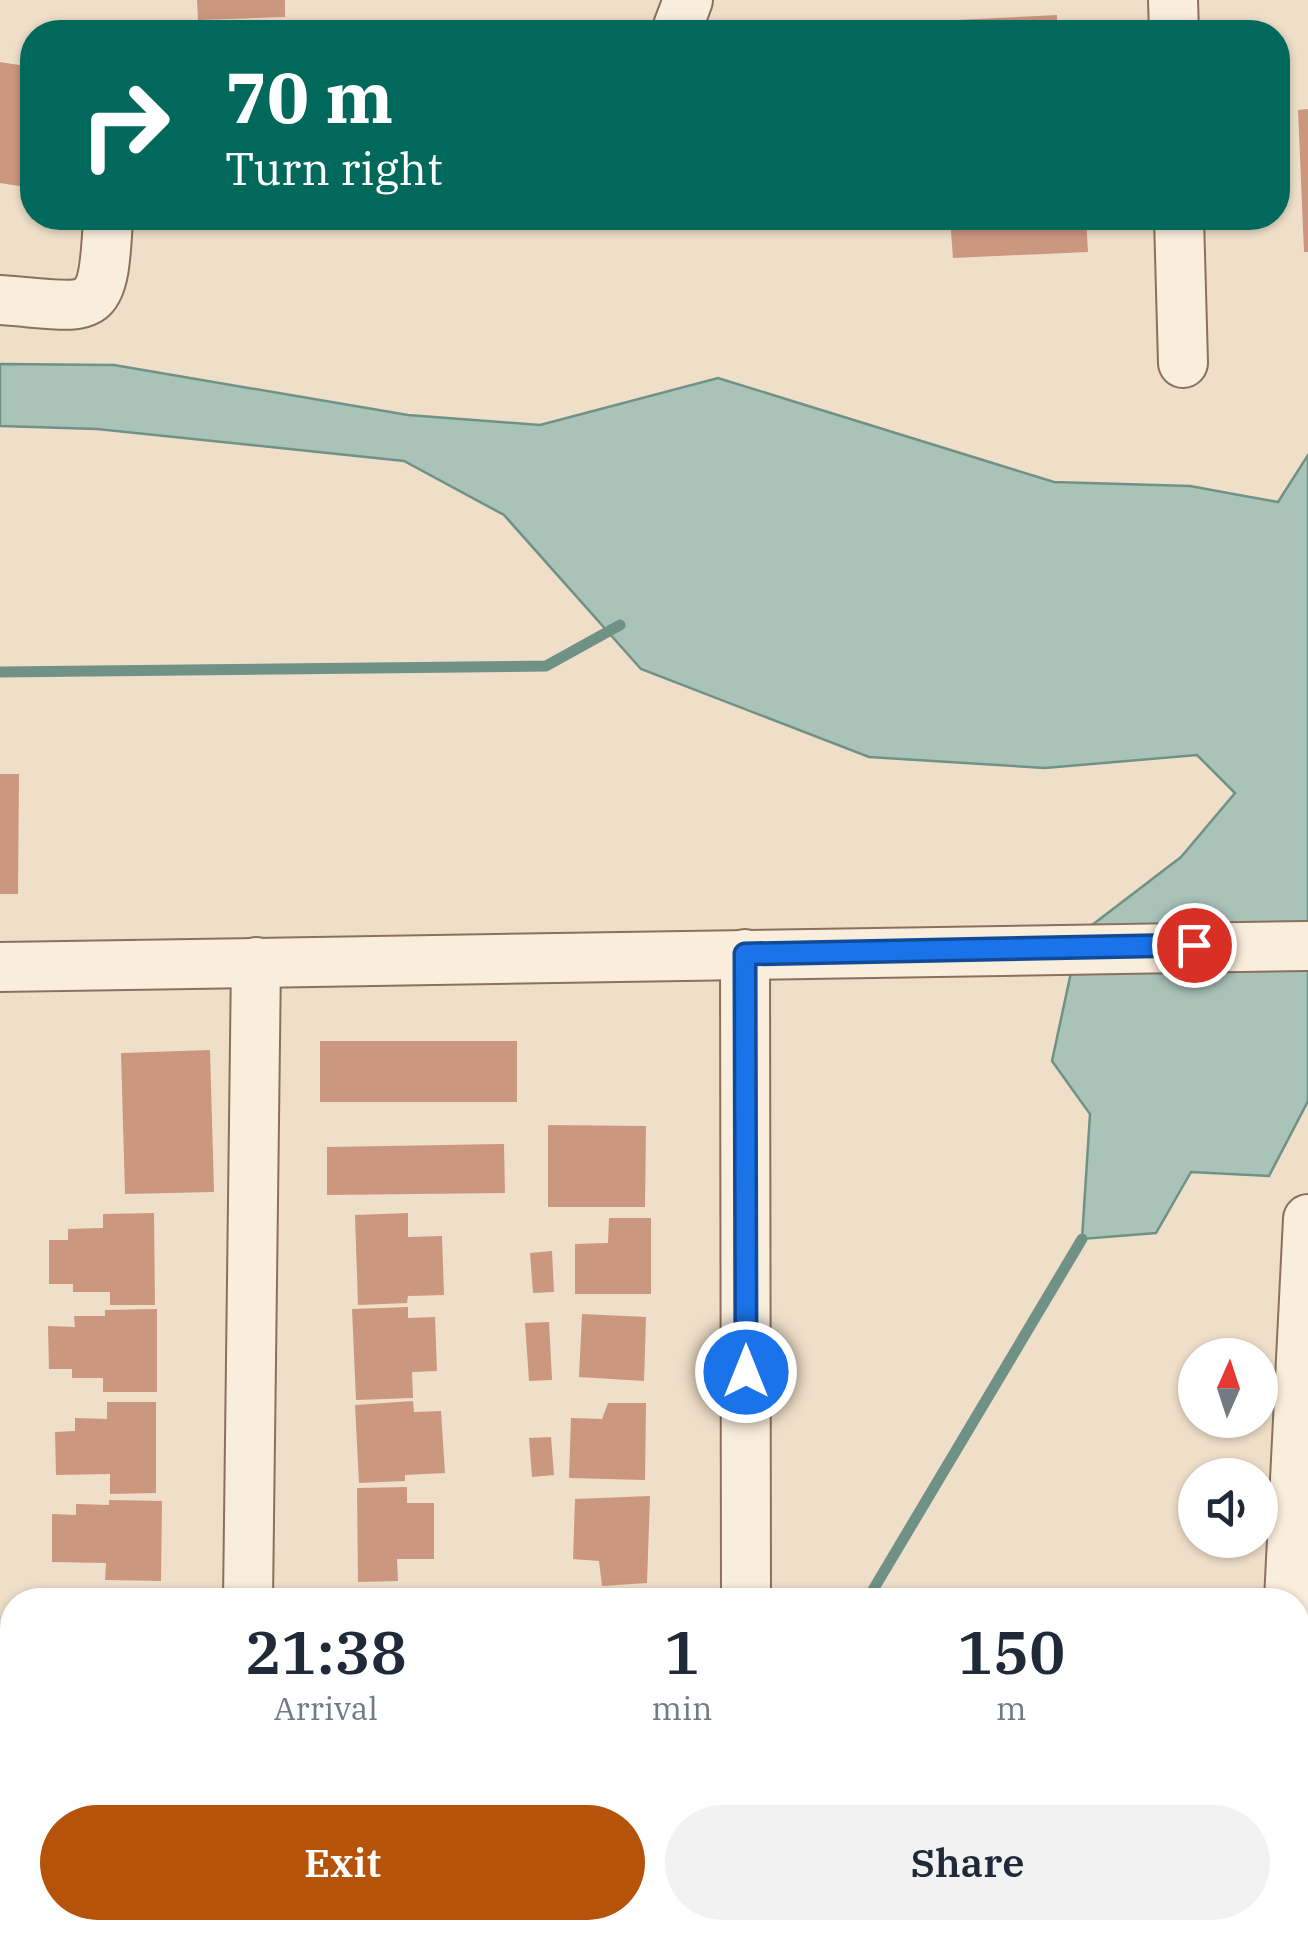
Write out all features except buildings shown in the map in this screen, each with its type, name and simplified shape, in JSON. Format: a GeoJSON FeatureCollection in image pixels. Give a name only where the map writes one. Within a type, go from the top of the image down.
{"type":"FeatureCollection","features":[{"type":"Feature","properties":{"kind":"street"},"geometry":{"type":"LineString","coordinates":[[0,300],[68,305],[86,302],[98,294],[105,281],[107,230]]}},
{"type":"Feature","properties":{"kind":"street"},"geometry":{"type":"LineString","coordinates":[[1179,230],[1183,363]]}},
{"type":"Feature","properties":{"kind":"street"},"geometry":{"type":"LineString","coordinates":[[0,967],[1308,946]]}},
{"type":"Feature","properties":{"kind":"street"},"geometry":{"type":"LineString","coordinates":[[745,954],[746,1588]]}},
{"type":"Feature","properties":{"kind":"street"},"geometry":{"type":"LineString","coordinates":[[248,1588],[256,962]]}},
{"type":"Feature","properties":{"kind":"street"},"geometry":{"type":"LineString","coordinates":[[1291,1588],[1308,1219]]}},
{"type":"Feature","properties":{"kind":"shaded area"},"geometry":{"type":"Polygon","coordinates":[[[0,364],[114,365],[408,415],[540,425],[718,378],[1054,482],[1190,486],[1278,502],[1308,455],[1308,1101],[1269,1176],[1191,1172],[1156,1233],[1082,1239],[1090,1114],[1052,1061],[1079,935],[1181,857],[1235,793],[1197,755],[1045,768],[869,757],[641,669],[504,515],[404,461],[97,429],[0,426],[0,364]]]}},
{"type":"Feature","properties":{"kind":"waterway"},"geometry":{"type":"LineString","coordinates":[[0,672],[546,666],[620,625]]}},
{"type":"Feature","properties":{"kind":"waterway"},"geometry":{"type":"LineString","coordinates":[[874,1588],[1082,1239]]}},
{"type":"Feature","properties":{"kind":"route"},"geometry":{"type":"LineString","coordinates":[[746,1372],[745,954],[996,952],[1194,945]]}}]}
